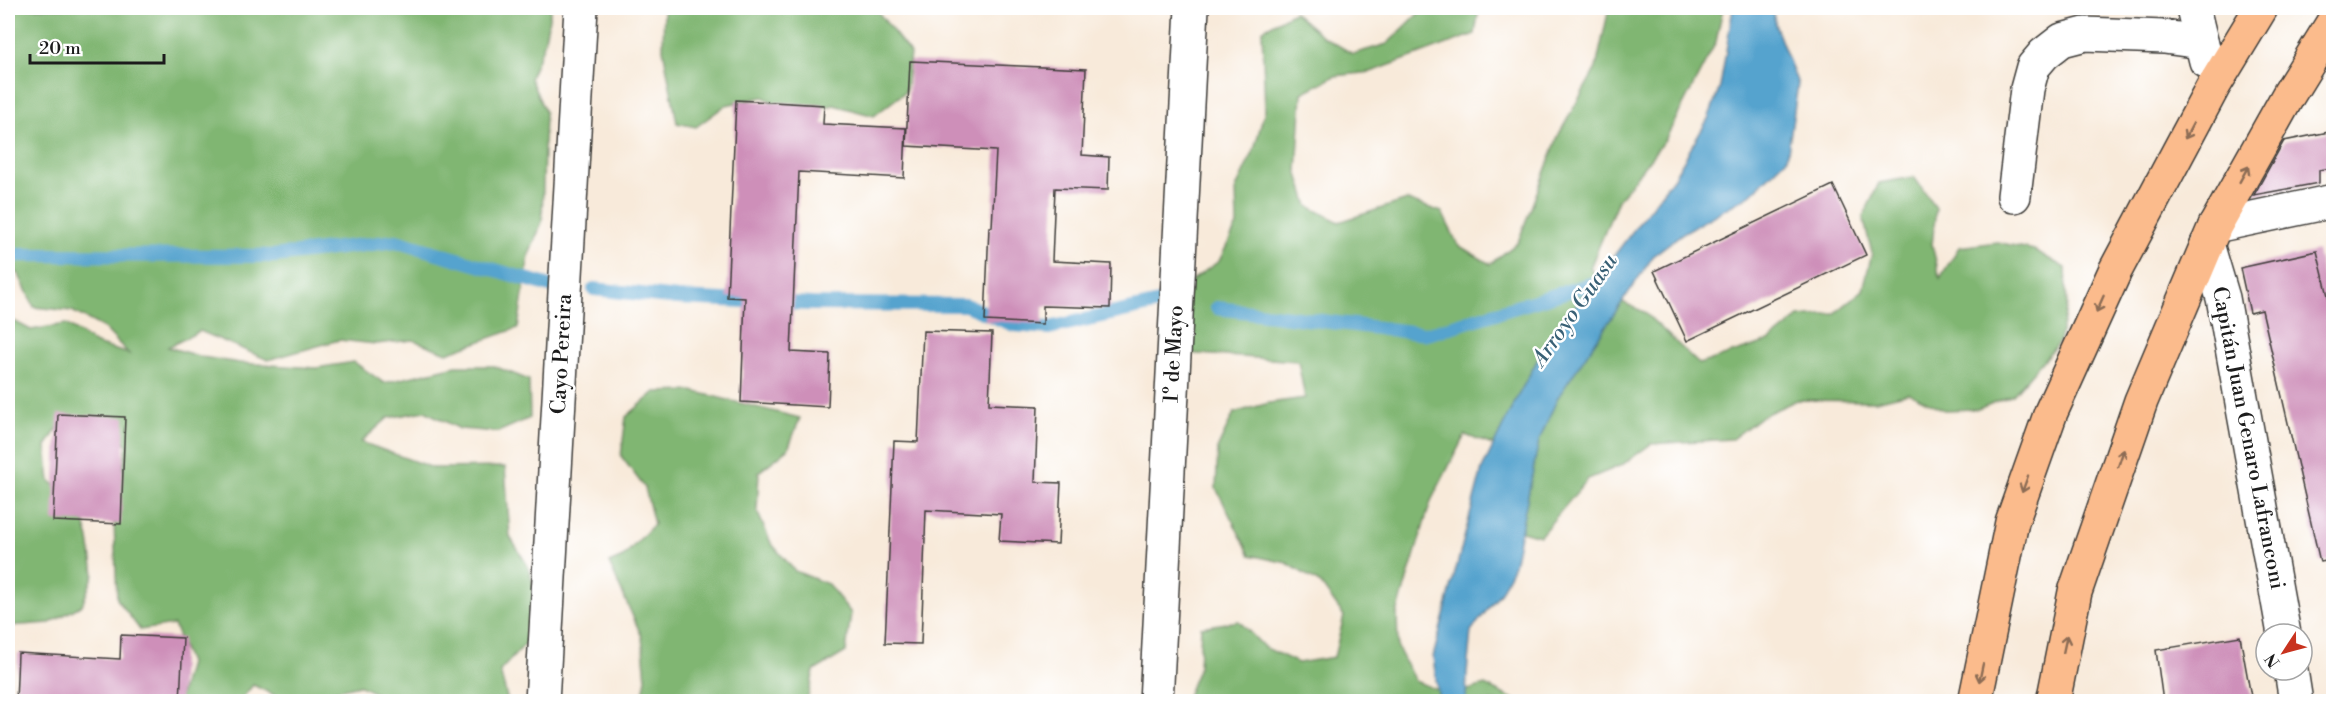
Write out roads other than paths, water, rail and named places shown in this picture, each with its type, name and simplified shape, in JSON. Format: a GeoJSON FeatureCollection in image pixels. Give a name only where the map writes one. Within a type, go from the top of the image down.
{"type":"FeatureCollection","features":[{"type":"Feature","properties":{"kind":"highway"},"geometry":{"type":"LineString","coordinates":[[1975,702],[2012,522],[2051,412],[2115,271],[2213,87],[2261,8]]}},
{"type":"Feature","properties":{"kind":"highway"},"geometry":{"type":"LineString","coordinates":[[2053,702],[2075,592],[2141,401],[2211,235],[2289,94],[2334,21]]}},
{"type":"Feature","properties":{"kind":"street","name":"Cayo Pereira"},"geometry":{"type":"LineString","coordinates":[[542,702],[581,8]]}},
{"type":"Feature","properties":{"kind":"street","name":"1º de Mayo"},"geometry":{"type":"LineString","coordinates":[[1156,702],[1192,8]]}},
{"type":"Feature","properties":{"kind":"street"},"geometry":{"type":"LineString","coordinates":[[2193,8],[2213,87]]}},
{"type":"Feature","properties":{"kind":"street"},"geometry":{"type":"LineString","coordinates":[[2014,196],[2027,89],[2033,67],[2044,54],[2062,40],[2085,34],[2164,37],[2201,42]]}},
{"type":"Feature","properties":{"kind":"street"},"geometry":{"type":"LineString","coordinates":[[2211,235],[2334,201]]}},
{"type":"Feature","properties":{"kind":"street","name":"Capitán Juan Genaro Lafranconi"},"geometry":{"type":"LineString","coordinates":[[2211,235],[2282,622]]}},
{"type":"Feature","properties":{"kind":"street"},"geometry":{"type":"LineString","coordinates":[[2293,682],[2296,702]]}},
{"type":"Feature","properties":{"kind":"water","name":"Arroyo Guasu"},"geometry":{"type":"Polygon","coordinates":[[[1733,8],[1772,8],[1776,27],[1798,84],[1787,159],[1750,195],[1683,233],[1654,255],[1558,397],[1539,441],[1514,565],[1501,592],[1471,631],[1466,701],[1439,701],[1433,657],[1482,469],[1545,346],[1674,177],[1708,119],[1720,87],[1733,8]]]}},
{"type":"Feature","properties":{"kind":"waterway"},"geometry":{"type":"LineString","coordinates":[[8,255],[274,256],[396,241],[557,288]]}},
{"type":"Feature","properties":{"kind":"waterway","name":"Arroyo Guasu"},"geometry":{"type":"LineString","coordinates":[[1217,308],[1427,334],[1611,278]]}},
{"type":"Feature","properties":{"kind":"waterway"},"geometry":{"type":"LineString","coordinates":[[594,289],[678,298],[812,304],[966,305],[1014,325],[1049,328],[1163,302]]}}]}
